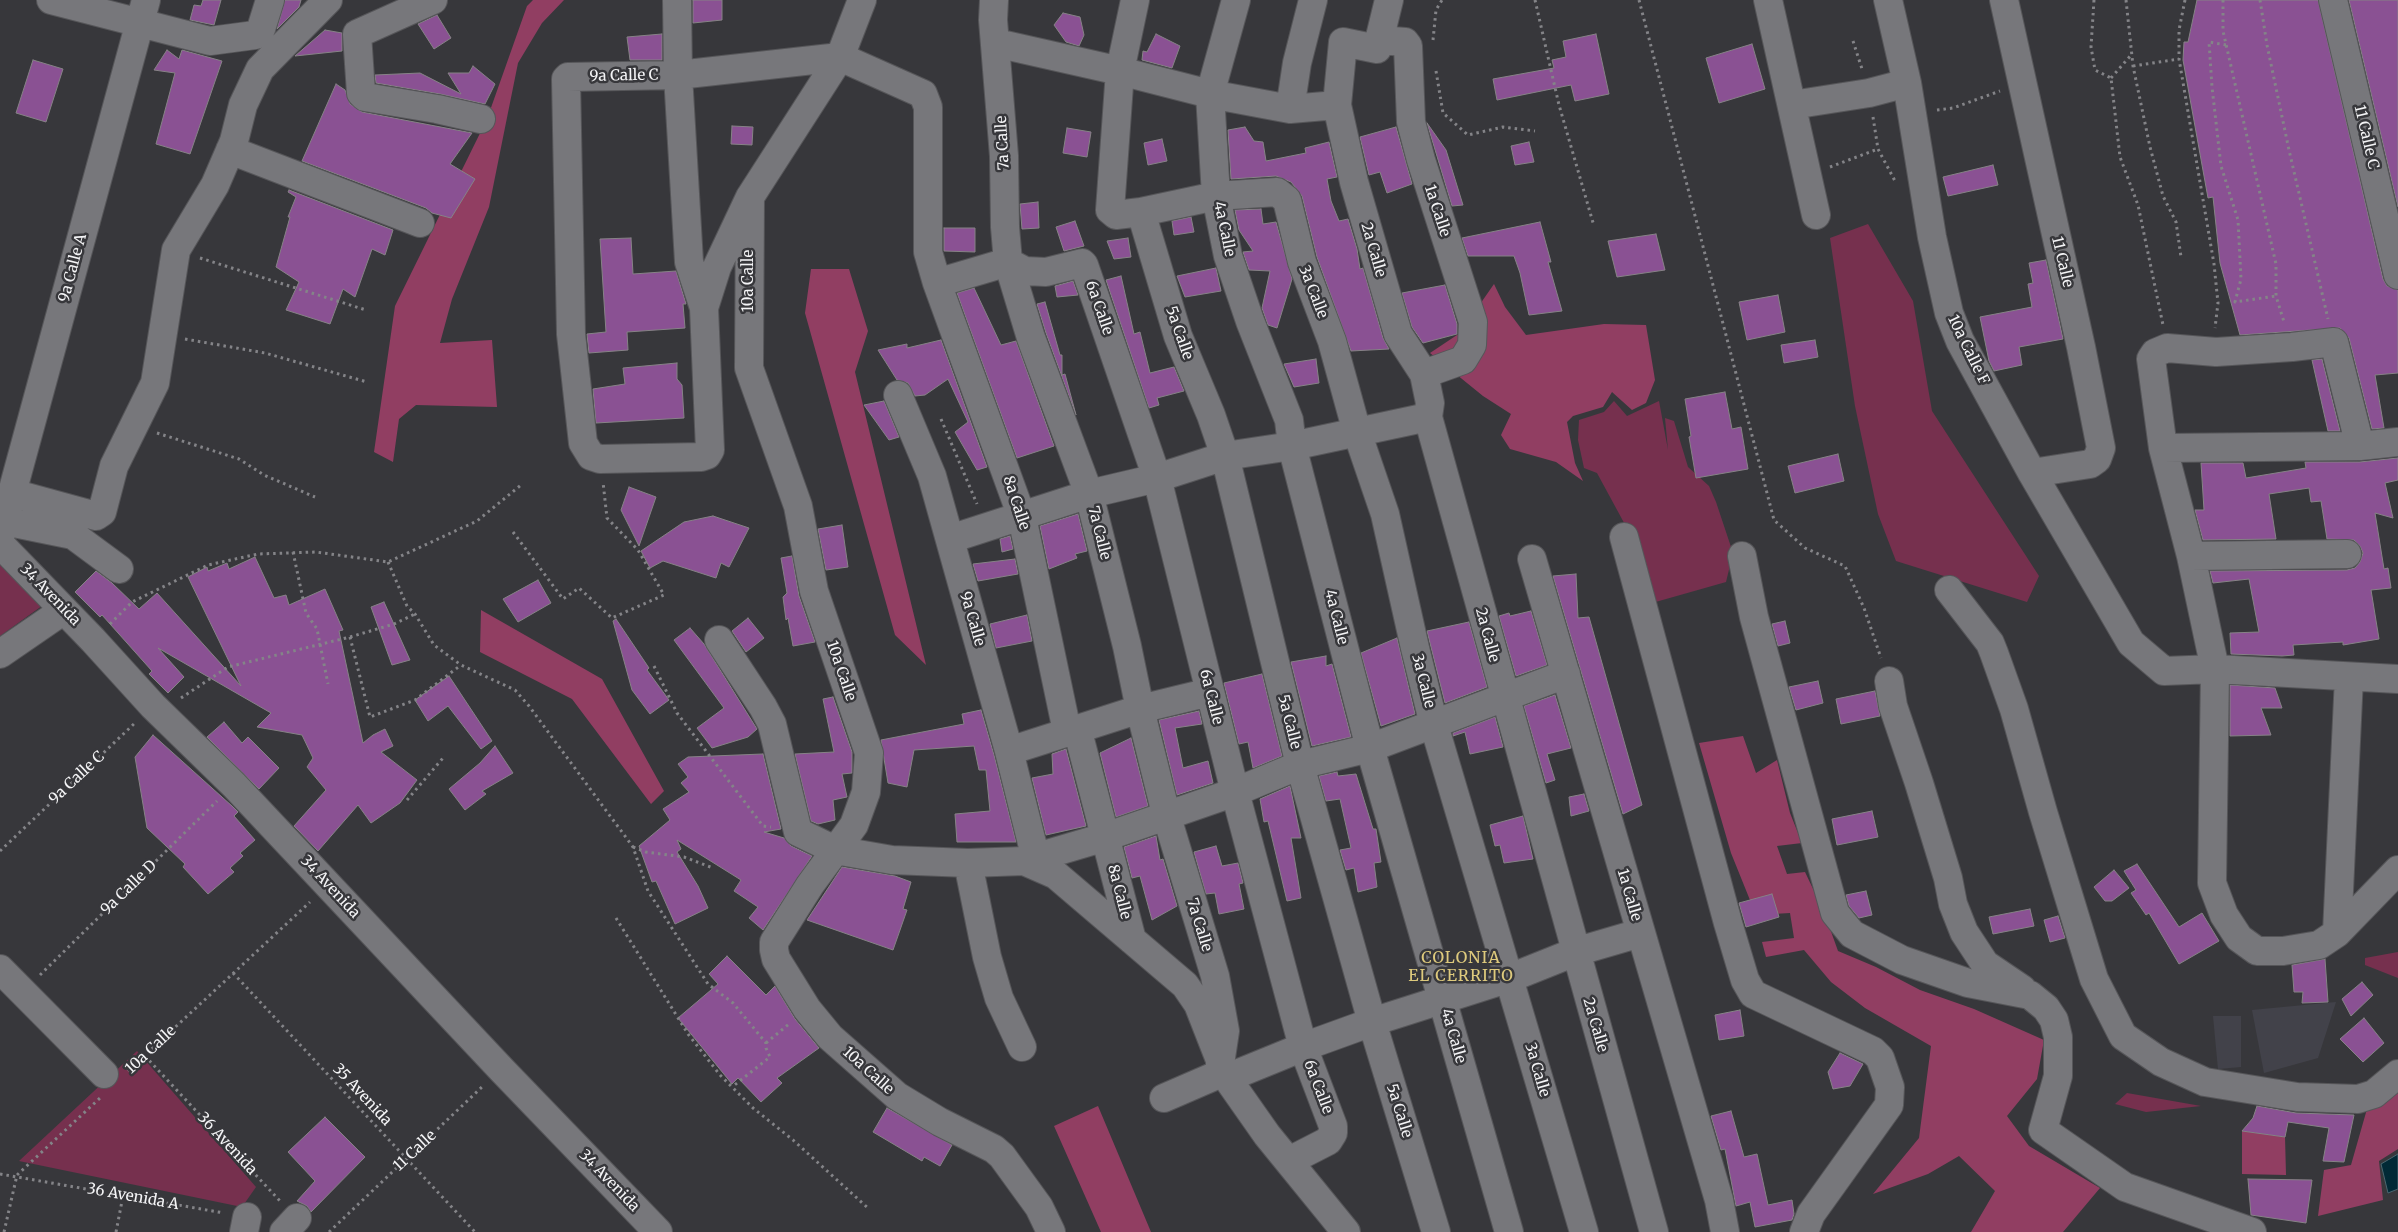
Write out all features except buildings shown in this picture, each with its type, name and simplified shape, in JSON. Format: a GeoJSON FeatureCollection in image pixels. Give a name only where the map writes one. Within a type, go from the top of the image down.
{"type":"FeatureCollection","features":[{"type":"Feature","properties":{"kind":"street"},"geometry":{"type":"LineString","coordinates":[[51,0],[142,12],[210,41],[245,38],[255,35],[261,29],[270,0]]}},
{"type":"Feature","properties":{"kind":"street"},"geometry":{"type":"LineString","coordinates":[[12,493],[96,516],[100,515],[114,466],[154,383],[176,250],[215,185],[230,150],[244,106],[260,69],[328,0]]}},
{"type":"Feature","properties":{"kind":"street"},"geometry":{"type":"LineString","coordinates":[[433,0],[357,34],[361,93],[365,97],[437,109],[481,120]]}},
{"type":"Feature","properties":{"kind":"street"},"geometry":{"type":"LineString","coordinates":[[600,459],[702,457],[707,455],[710,450],[704,308],[690,262],[678,74],[677,0]]}},
{"type":"Feature","properties":{"kind":"street"},"geometry":{"type":"LineString","coordinates":[[704,308],[717,267],[750,197],[840,57],[862,0]]}},
{"type":"Feature","properties":{"kind":"street","name":"7a Calle"},"geometry":{"type":"LineString","coordinates":[[994,0],[993,20],[1004,156],[1005,227],[1008,262],[1031,338],[1089,494],[1166,814],[1215,976],[1225,1031],[1224,1072]]}},
{"type":"Feature","properties":{"kind":"street"},"geometry":{"type":"LineString","coordinates":[[1120,71],[1135,0]]}},
{"type":"Feature","properties":{"kind":"street","name":"4a Calle"},"geometry":{"type":"LineString","coordinates":[[1236,0],[1210,94],[1216,196],[1228,256],[1250,321],[1289,420],[1292,446],[1370,748],[1510,1232]]}},
{"type":"Feature","properties":{"kind":"street"},"geometry":{"type":"LineString","coordinates":[[1290,109],[1297,63],[1313,0]]}},
{"type":"Feature","properties":{"kind":"street"},"geometry":{"type":"LineString","coordinates":[[1377,45],[1389,0]]}},
{"type":"Feature","properties":{"kind":"street"},"geometry":{"type":"LineString","coordinates":[[1768,0],[1816,215]]}},
{"type":"Feature","properties":{"kind":"street","name":"10a Calle F"},"geometry":{"type":"LineString","coordinates":[[1888,0],[1907,83],[1932,237],[1949,313],[1960,341],[2032,473],[2131,643],[2149,661],[2164,671],[2215,669]]}},
{"type":"Feature","properties":{"kind":"street","name":"11 Calle"},"geometry":{"type":"LineString","coordinates":[[2004,0],[2082,347],[2101,448],[2098,459],[2090,464],[2032,473]]}},
{"type":"Feature","properties":{"kind":"street","name":"11 Calle C"},"geometry":{"type":"LineString","coordinates":[[2333,0],[2398,275]]}},
{"type":"Feature","properties":{"kind":"street","name":"9a Calle A"},"geometry":{"type":"LineString","coordinates":[[1,534],[142,12]]}},
{"type":"Feature","properties":{"kind":"street","name":"2a Calle"},"geometry":{"type":"LineString","coordinates":[[1377,45],[1346,42],[1342,46],[1337,105],[1354,182],[1398,334],[1424,374],[1430,403],[1428,418],[1574,952],[1654,1232]]}},
{"type":"Feature","properties":{"kind":"street","name":"1a Calle"},"geometry":{"type":"LineString","coordinates":[[1377,45],[1404,42],[1408,46],[1411,122],[1421,160],[1473,322],[1472,345],[1463,360],[1424,374]]}},
{"type":"Feature","properties":{"kind":"street"},"geometry":{"type":"LineString","coordinates":[[996,43],[1120,71],[1210,94],[1290,109],[1337,105]]}},
{"type":"Feature","properties":{"kind":"street","name":"9a Calle C"},"geometry":{"type":"LineString","coordinates":[[600,459],[591,456],[583,443],[571,334],[566,79],[570,76],[678,74],[840,57]]}},
{"type":"Feature","properties":{"kind":"street","name":"8a Calle"},"geometry":{"type":"LineString","coordinates":[[840,57],[923,94],[928,107],[928,252],[934,274],[1022,517],[1072,730],[1105,837],[1132,940]]}},
{"type":"Feature","properties":{"kind":"street","name":"3a Calle"},"geometry":{"type":"LineString","coordinates":[[1120,71],[1110,210],[1116,215],[1142,212],[1216,196],[1277,192],[1287,200],[1302,262],[1332,341],[1357,432],[1385,514],[1414,648],[1434,725],[1584,1232]]}},
{"type":"Feature","properties":{"kind":"street"},"geometry":{"type":"LineString","coordinates":[[1792,105],[1869,93],[1907,83]]}},
{"type":"Feature","properties":{"kind":"street"},"geometry":{"type":"LineString","coordinates":[[230,150],[420,223]]}},
{"type":"Feature","properties":{"kind":"street","name":"10a Calle"},"geometry":{"type":"LineString","coordinates":[[750,197],[749,368],[798,506],[814,591],[869,753],[866,792],[854,825],[810,885],[774,942],[776,959],[807,1009],[830,1037],[897,1096],[940,1122],[994,1149],[1002,1156],[1039,1207],[1051,1232]]}},
{"type":"Feature","properties":{"kind":"street","name":"5a Calle"},"geometry":{"type":"LineString","coordinates":[[1142,212],[1178,336],[1211,415],[1225,456],[1300,765],[1372,1022],[1436,1232]]}},
{"type":"Feature","properties":{"kind":"street"},"geometry":{"type":"LineString","coordinates":[[934,274],[1008,262]]}},
{"type":"Feature","properties":{"kind":"street","name":"6a Calle"},"geometry":{"type":"LineString","coordinates":[[1008,262],[1025,271],[1046,272],[1082,263],[1084,265],[1156,478],[1235,792],[1302,1047],[1333,1126],[1333,1133],[1328,1140],[1289,1161]]}},
{"type":"Feature","properties":{"kind":"street"},"geometry":{"type":"LineString","coordinates":[[2360,446],[2334,342],[2292,348],[2216,352],[2167,348],[2156,353],[2151,359],[2163,448],[2191,556],[2215,669],[2212,883],[2224,915],[2239,938],[2257,951],[2283,950],[2319,945],[2337,933],[2398,870]]}},
{"type":"Feature","properties":{"kind":"street","name":"9a Calle"},"geometry":{"type":"LineString","coordinates":[[898,396],[932,476],[950,539],[1009,751],[1028,854]]}},
{"type":"Feature","properties":{"kind":"street"},"geometry":{"type":"LineString","coordinates":[[950,539],[1089,494],[1156,478],[1225,456],[1292,446],[1428,418]]}},
{"type":"Feature","properties":{"kind":"street"},"geometry":{"type":"LineString","coordinates":[[2163,448],[2360,446],[2398,442]]}},
{"type":"Feature","properties":{"kind":"street"},"geometry":{"type":"LineString","coordinates":[[1,534],[73,535],[119,570]]}},
{"type":"Feature","properties":{"kind":"street","name":"34 Avenida"},"geometry":{"type":"LineString","coordinates":[[1,534],[64,610],[94,640],[153,706],[234,785],[501,1070],[658,1232]]}},
{"type":"Feature","properties":{"kind":"street"},"geometry":{"type":"LineString","coordinates":[[1624,537],[1725,914],[1745,980],[1753,994],[1873,1051],[1880,1058],[1890,1087],[1889,1105],[1811,1214],[1804,1232]]}},
{"type":"Feature","properties":{"kind":"street"},"geometry":{"type":"LineString","coordinates":[[2191,556],[2347,554]]}},
{"type":"Feature","properties":{"kind":"street"},"geometry":{"type":"LineString","coordinates":[[1742,556],[1754,617],[1835,913],[1852,934],[1902,960],[1968,983],[2030,995]]}},
{"type":"Feature","properties":{"kind":"street","name":"1a Calle"},"geometry":{"type":"LineString","coordinates":[[1532,559],[1719,1200],[1725,1232]]}},
{"type":"Feature","properties":{"kind":"street"},"geometry":{"type":"LineString","coordinates":[[1949,590],[1979,629],[1994,653],[2014,709],[2094,979],[2123,1036],[2161,1062],[2204,1082],[2297,1097],[2358,1099],[2374,1094],[2398,1074]]}},
{"type":"Feature","properties":{"kind":"street"},"geometry":{"type":"LineString","coordinates":[[0,654],[64,610]]}},
{"type":"Feature","properties":{"kind":"street"},"geometry":{"type":"LineString","coordinates":[[719,640],[772,724],[798,832],[835,850],[892,860],[968,862],[1028,854],[1105,837],[1166,814],[1235,792],[1300,765],[1370,748],[1566,674]]}},
{"type":"Feature","properties":{"kind":"street"},"geometry":{"type":"LineString","coordinates":[[2215,669],[2398,679]]}},
{"type":"Feature","properties":{"kind":"street"},"geometry":{"type":"LineString","coordinates":[[2337,933],[2350,677]]}},
{"type":"Feature","properties":{"kind":"street"},"geometry":{"type":"LineString","coordinates":[[1888,680],[1893,706],[1948,878],[1953,904],[1964,932],[1985,964],[2030,995],[2046,1008],[2054,1020],[2058,1037],[2058,1076],[2044,1130],[2125,1187],[2252,1232]]}},
{"type":"Feature","properties":{"kind":"street"},"geometry":{"type":"LineString","coordinates":[[1009,751],[1140,708],[1210,692]]}},
{"type":"Feature","properties":{"kind":"street"},"geometry":{"type":"LineString","coordinates":[[1028,854],[1056,875],[1185,985],[1198,1004],[1224,1072],[1267,1136],[1346,1232]]}},
{"type":"Feature","properties":{"kind":"street"},"geometry":{"type":"LineString","coordinates":[[968,862],[987,957],[999,998],[1022,1047]]}},
{"type":"Feature","properties":{"kind":"street"},"geometry":{"type":"LineString","coordinates":[[1164,1098],[1224,1072],[1510,978],[1574,952],[1640,933]]}},
{"type":"Feature","properties":{"kind":"street"},"geometry":{"type":"LineString","coordinates":[[0,969],[112,1079]]}},
{"type":"Feature","properties":{"kind":"path"},"geometry":{"type":"LineString","coordinates":[[1433,42],[1436,10],[1442,0]]}},
{"type":"Feature","properties":{"kind":"path"},"geometry":{"type":"LineString","coordinates":[[1534,0],[1559,105],[1594,226]]}},
{"type":"Feature","properties":{"kind":"path"},"geometry":{"type":"LineString","coordinates":[[1639,0],[1774,520],[1804,548],[1845,566],[1864,608],[1888,680]]}},
{"type":"Feature","properties":{"kind":"path"},"geometry":{"type":"LineString","coordinates":[[2094,0],[2091,47],[2095,70],[2111,78]]}},
{"type":"Feature","properties":{"kind":"path"},"geometry":{"type":"LineString","coordinates":[[2126,0],[2133,66],[2150,147],[2163,196],[2176,222],[2181,257]]}},
{"type":"Feature","properties":{"kind":"path"},"geometry":{"type":"LineString","coordinates":[[2185,0],[2179,30],[2179,58],[2214,264],[2218,303],[2214,332],[2216,352]]}},
{"type":"Feature","properties":{"kind":"path"},"geometry":{"type":"LineString","coordinates":[[2223,0],[2222,32],[2276,264],[2276,296],[2292,348]]}},
{"type":"Feature","properties":{"kind":"path"},"geometry":{"type":"LineString","coordinates":[[2260,0],[2267,45],[2289,150],[2334,342]]}},
{"type":"Feature","properties":{"kind":"path"},"geometry":{"type":"LineString","coordinates":[[1853,41],[1869,93],[1878,149],[1895,179],[1897,188]]}},
{"type":"Feature","properties":{"kind":"path"},"geometry":{"type":"LineString","coordinates":[[2226,45],[2209,42],[2221,166],[2238,220],[2241,279],[2235,302],[2276,296]]}},
{"type":"Feature","properties":{"kind":"path"},"geometry":{"type":"LineString","coordinates":[[2132,54],[2111,78],[2120,157],[2138,205],[2167,348]]}},
{"type":"Feature","properties":{"kind":"path"},"geometry":{"type":"LineString","coordinates":[[2133,66],[2179,58]]}},
{"type":"Feature","properties":{"kind":"path"},"geometry":{"type":"LineString","coordinates":[[1435,68],[1443,113],[1468,136],[1503,127],[1535,131]]}},
{"type":"Feature","properties":{"kind":"path"},"geometry":{"type":"LineString","coordinates":[[1930,111],[1953,108],[2022,83]]}},
{"type":"Feature","properties":{"kind":"path"},"geometry":{"type":"LineString","coordinates":[[1822,169],[1878,149]]}},
{"type":"Feature","properties":{"kind":"path"},"geometry":{"type":"LineString","coordinates":[[176,250],[366,310]]}},
{"type":"Feature","properties":{"kind":"path"},"geometry":{"type":"LineString","coordinates":[[161,335],[264,353],[367,382]]}},
{"type":"Feature","properties":{"kind":"path"},"geometry":{"type":"LineString","coordinates":[[941,419],[987,527]]}},
{"type":"Feature","properties":{"kind":"path"},"geometry":{"type":"LineString","coordinates":[[134,425],[239,459],[264,475],[315,497]]}},
{"type":"Feature","properties":{"kind":"path"},"geometry":{"type":"LineString","coordinates":[[513,532],[564,598],[579,588],[612,618],[664,595],[638,550],[607,518],[600,459]]}},
{"type":"Feature","properties":{"kind":"path"},"geometry":{"type":"LineString","coordinates":[[94,640],[132,602],[208,565],[258,554],[293,552],[316,552],[388,562],[478,521],[521,485]]}},
{"type":"Feature","properties":{"kind":"path"},"geometry":{"type":"LineString","coordinates":[[293,552],[306,613],[318,629],[328,684]]}},
{"type":"Feature","properties":{"kind":"path"},"geometry":{"type":"LineString","coordinates":[[388,562],[407,606],[415,614],[434,645],[461,664],[515,690],[633,847],[648,891],[708,984],[733,1003],[766,1043],[770,1056],[732,1087]]}},
{"type":"Feature","properties":{"kind":"path"},"geometry":{"type":"LineString","coordinates":[[153,706],[167,707],[228,667],[350,637],[394,624],[415,614]]}},
{"type":"Feature","properties":{"kind":"path"},"geometry":{"type":"LineString","coordinates":[[350,637],[370,717],[415,700],[461,664]]}},
{"type":"Feature","properties":{"kind":"path"},"geometry":{"type":"LineString","coordinates":[[654,666],[677,713],[763,826],[798,832]]}},
{"type":"Feature","properties":{"kind":"path","name":"9a Calle C"},"geometry":{"type":"LineString","coordinates":[[0,851],[153,706]]}},
{"type":"Feature","properties":{"kind":"path"},"geometry":{"type":"LineString","coordinates":[[407,800],[443,758]]}},
{"type":"Feature","properties":{"kind":"path","name":"9a Calle D"},"geometry":{"type":"LineString","coordinates":[[23,991],[234,785]]}},
{"type":"Feature","properties":{"kind":"path"},"geometry":{"type":"LineString","coordinates":[[633,847],[646,852],[684,857],[713,868]]}},
{"type":"Feature","properties":{"kind":"path","name":"10a Calle"},"geometry":{"type":"LineString","coordinates":[[17,1175],[112,1079],[145,1056],[328,884]]}},
{"type":"Feature","properties":{"kind":"path"},"geometry":{"type":"LineString","coordinates":[[616,918],[688,1034],[732,1087],[869,1209]]}},
{"type":"Feature","properties":{"kind":"path","name":"35 Avenida"},"geometry":{"type":"LineString","coordinates":[[233,973],[475,1232]]}},
{"type":"Feature","properties":{"kind":"path","name":"36 Avenida"},"geometry":{"type":"LineString","coordinates":[[145,1056],[290,1225]]}},
{"type":"Feature","properties":{"kind":"path","name":"11 Calle"},"geometry":{"type":"LineString","coordinates":[[329,1232],[501,1070]]}},
{"type":"Feature","properties":{"kind":"path","name":"36 Avenida A"},"geometry":{"type":"LineString","coordinates":[[0,1174],[17,1175],[123,1196],[246,1225]]}},
{"type":"Feature","properties":{"kind":"path"},"geometry":{"type":"LineString","coordinates":[[4,1232],[17,1175]]}},
{"type":"Feature","properties":{"kind":"path"},"geometry":{"type":"LineString","coordinates":[[116,1232],[123,1196]]}},
{"type":"Feature","properties":{"kind":"shaded area"},"geometry":{"type":"Polygon","coordinates":[[[533,0],[564,0],[542,23],[518,63],[489,207],[452,299],[440,343],[492,340],[497,407],[416,405],[399,419],[393,462],[374,452],[395,306],[487,119],[527,6],[533,0]]]}},
{"type":"Feature","properties":{"kind":"shaded area"},"geometry":{"type":"Polygon","coordinates":[[[1868,224],[1913,301],[1932,411],[2039,576],[2027,602],[1896,561],[1878,514],[1855,406],[1830,238],[1868,224]]]}},
{"type":"Feature","properties":{"kind":"shaded area"},"geometry":{"type":"Polygon","coordinates":[[[811,269],[849,269],[868,331],[855,372],[926,665],[895,635],[805,313],[811,269]]]}},
{"type":"Feature","properties":{"kind":"shaded area"},"geometry":{"type":"Polygon","coordinates":[[[1494,284],[1505,307],[1526,335],[1604,324],[1646,325],[1655,380],[1646,403],[1632,410],[1612,392],[1603,407],[1573,416],[1567,422],[1575,463],[1583,481],[1556,462],[1510,449],[1501,435],[1511,414],[1483,396],[1430,353],[1460,333],[1494,284]]]}},
{"type":"Feature","properties":{"kind":"shaded area"},"geometry":{"type":"Polygon","coordinates":[[[1614,401],[1627,416],[1659,401],[1668,450],[1665,418],[1674,421],[1688,467],[1709,486],[1733,553],[1726,582],[1652,603],[1635,543],[1597,473],[1584,468],[1578,440],[1579,420],[1604,412],[1614,401]]]}},
{"type":"Feature","properties":{"kind":"shaded area"},"geometry":{"type":"Polygon","coordinates":[[[0,563],[46,603],[0,636],[0,563]]]}},
{"type":"Feature","properties":{"kind":"shaded area"},"geometry":{"type":"Polygon","coordinates":[[[481,610],[602,679],[664,791],[651,804],[572,699],[480,652],[481,610]]]}},
{"type":"Feature","properties":{"kind":"shaded area"},"geometry":{"type":"Polygon","coordinates":[[[1743,736],[1756,773],[1777,760],[1790,813],[1802,843],[1777,846],[1787,874],[1805,872],[1824,912],[1838,951],[1876,967],[1920,990],[1974,1009],[2044,1040],[2037,1079],[2007,1116],[2029,1146],[2100,1188],[2063,1232],[1971,1232],[1995,1191],[1959,1156],[1928,1174],[1873,1194],[1919,1138],[1931,1046],[1865,1008],[1831,982],[1804,950],[1766,957],[1762,942],[1794,938],[1790,913],[1756,915],[1731,853],[1699,743],[1743,736]]]}},
{"type":"Feature","properties":{"kind":"shaded area"},"geometry":{"type":"Polygon","coordinates":[[[2398,952],[2398,978],[2365,965],[2365,958],[2398,952]]]}},
{"type":"Feature","properties":{"kind":"shaded area"},"geometry":{"type":"Polygon","coordinates":[[[2336,1002],[2318,1058],[2264,1073],[2252,1010],[2336,1002]]]}},
{"type":"Feature","properties":{"kind":"shaded area"},"geometry":{"type":"Polygon","coordinates":[[[2213,1016],[2241,1016],[2241,1067],[2218,1069],[2213,1016]]]}},
{"type":"Feature","properties":{"kind":"shaded area"},"geometry":{"type":"Polygon","coordinates":[[[137,1051],[256,1187],[242,1207],[19,1161],[137,1051]]]}},
{"type":"Feature","properties":{"kind":"shaded area"},"geometry":{"type":"Polygon","coordinates":[[[2398,1072],[2398,1149],[2379,1161],[2383,1200],[2318,1216],[2324,1170],[2351,1165],[2373,1088],[2398,1072]]]}},
{"type":"Feature","properties":{"kind":"shaded area"},"geometry":{"type":"Polygon","coordinates":[[[2127,1093],[2201,1106],[2146,1112],[2115,1104],[2127,1093]]]}},
{"type":"Feature","properties":{"kind":"shaded area"},"geometry":{"type":"Polygon","coordinates":[[[1098,1106],[1151,1232],[1101,1232],[1054,1126],[1098,1106]]]}},
{"type":"Feature","properties":{"kind":"shaded area"},"geometry":{"type":"Polygon","coordinates":[[[2242,1131],[2285,1137],[2286,1175],[2242,1174],[2242,1131]]]}},
{"type":"Feature","properties":{"kind":"water"},"geometry":{"type":"Polygon","coordinates":[[[2398,1154],[2398,1189],[2388,1193],[2381,1164],[2398,1154]]]}},
{"type":"Feature","properties":{"kind":"district","name":"COLONIA EL CERRITO"},"geometry":{"type":"Point","coordinates":[1461,967]}}]}
